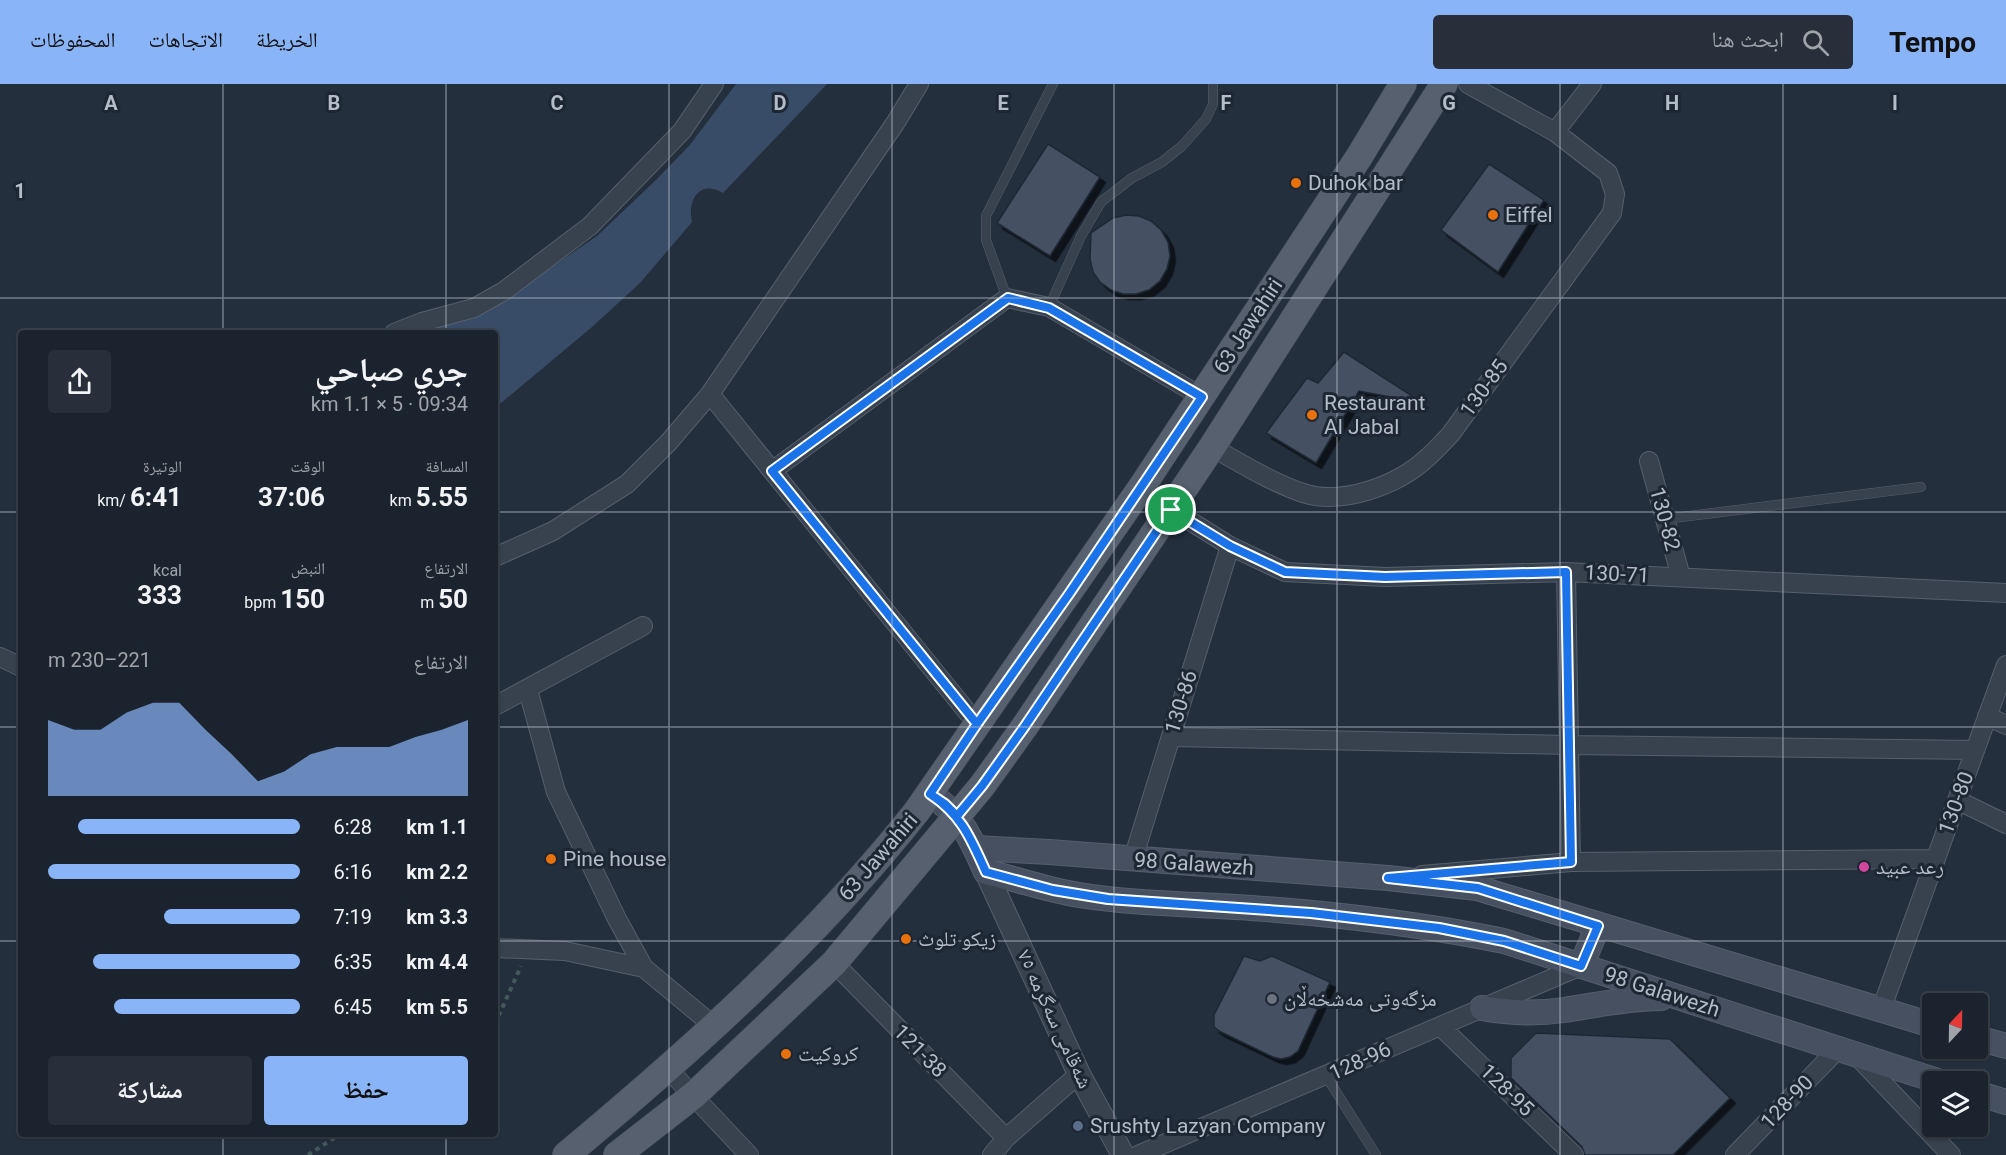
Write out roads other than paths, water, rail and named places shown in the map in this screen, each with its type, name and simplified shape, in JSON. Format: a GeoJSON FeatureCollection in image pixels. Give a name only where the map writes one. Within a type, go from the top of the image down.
{"type":"FeatureCollection","features":[{"type":"Feature","properties":{"kind":"main road","name":"63 Jawahiri"},"geometry":{"type":"LineString","coordinates":[[566,1155],[715,1027],[836,906],[890,845],[930,794],[1202,397],[1359,157],[1403,84]]}},
{"type":"Feature","properties":{"kind":"main road","name":"63 Jawahiri"},"geometry":{"type":"LineString","coordinates":[[617,1155],[694,1095],[834,963],[982,786],[1171,510],[1444,84]]}},
{"type":"Feature","properties":{"kind":"main road","name":"شەقامی سەگرمە ٧٥"},"geometry":{"type":"LineString","coordinates":[[930,794],[957,816],[986,872]]}},
{"type":"Feature","properties":{"kind":"main road","name":"98 Galawezh"},"geometry":{"type":"LineString","coordinates":[[975,848],[1388,878],[1478,888],[1922,1022]]}},
{"type":"Feature","properties":{"kind":"main road"},"geometry":{"type":"LineString","coordinates":[[1252,908],[1254,868]]}},
{"type":"Feature","properties":{"kind":"main road","name":"98 Galawezh"},"geometry":{"type":"LineString","coordinates":[[986,872],[1078,895],[1108,899],[1370,918],[1439,928],[1504,941],[1922,1076]]}},
{"type":"Feature","properties":{"kind":"main road"},"geometry":{"type":"LineString","coordinates":[[1581,966],[1598,926]]}},
{"type":"Feature","properties":{"kind":"main road"},"geometry":{"type":"LineString","coordinates":[[1482,1008],[1509,1013],[1537,1012],[1564,1010],[1625,999],[1682,998]]}},
{"type":"Feature","properties":{"kind":"main road"},"geometry":{"type":"LineString","coordinates":[[1988,1041],[2006,1046]]}},
{"type":"Feature","properties":{"kind":"main road"},"geometry":{"type":"LineString","coordinates":[[1988,1096],[2006,1102]]}},
{"type":"Feature","properties":{"kind":"street"},"geometry":{"type":"LineString","coordinates":[[401,330],[474,308],[504,291],[590,226],[682,131],[714,84]]}},
{"type":"Feature","properties":{"kind":"street"},"geometry":{"type":"LineString","coordinates":[[498,555],[553,531],[627,483],[668,443],[710,394],[896,122],[919,84]]}},
{"type":"Feature","properties":{"kind":"street","name":"130-85"},"geometry":{"type":"LineString","coordinates":[[1212,447],[1270,479],[1306,494],[1335,497],[1371,490],[1400,478],[1427,459],[1450,435],[1612,213],[1616,194],[1608,173],[1555,132],[1468,84]]}},
{"type":"Feature","properties":{"kind":"street"},"geometry":{"type":"LineString","coordinates":[[1555,132],[1592,84]]}},
{"type":"Feature","properties":{"kind":"street"},"geometry":{"type":"LineString","coordinates":[[772,471],[1008,298],[1049,308],[1202,397]]}},
{"type":"Feature","properties":{"kind":"street"},"geometry":{"type":"LineString","coordinates":[[710,394],[977,724]]}},
{"type":"Feature","properties":{"kind":"street","name":"130-82"},"geometry":{"type":"LineString","coordinates":[[1649,461],[1681,577]]}},
{"type":"Feature","properties":{"kind":"street","name":"130-71"},"geometry":{"type":"LineString","coordinates":[[1171,510],[1230,546],[1285,572],[1385,577],[1566,572],[2006,593]]}},
{"type":"Feature","properties":{"kind":"street","name":"130-86"},"geometry":{"type":"LineString","coordinates":[[1133,859],[1230,546]]}},
{"type":"Feature","properties":{"kind":"street"},"geometry":{"type":"LineString","coordinates":[[1566,572],[1571,862]]}},
{"type":"Feature","properties":{"kind":"street"},"geometry":{"type":"LineString","coordinates":[[498,705],[643,626]]}},
{"type":"Feature","properties":{"kind":"street"},"geometry":{"type":"LineString","coordinates":[[0,657],[18,666]]}},
{"type":"Feature","properties":{"kind":"street","name":"130-80"},"geometry":{"type":"LineString","coordinates":[[1881,1010],[2006,665]]}},
{"type":"Feature","properties":{"kind":"street"},"geometry":{"type":"LineString","coordinates":[[528,690],[556,792],[617,919],[644,968],[715,1027]]}},
{"type":"Feature","properties":{"kind":"street"},"geometry":{"type":"LineString","coordinates":[[1987,716],[2006,725]]}},
{"type":"Feature","properties":{"kind":"street"},"geometry":{"type":"LineString","coordinates":[[1171,737],[1975,750]]}},
{"type":"Feature","properties":{"kind":"street"},"geometry":{"type":"LineString","coordinates":[[1957,800],[2006,824]]}},
{"type":"Feature","properties":{"kind":"street"},"geometry":{"type":"LineString","coordinates":[[1388,878],[1571,862],[1936,859]]}},
{"type":"Feature","properties":{"kind":"street","name":"شەقامی سەگرمە ٧٥"},"geometry":{"type":"LineString","coordinates":[[986,872],[1079,1074],[1123,1155]]}},
{"type":"Feature","properties":{"kind":"street"},"geometry":{"type":"LineString","coordinates":[[498,948],[565,951],[644,968]]}},
{"type":"Feature","properties":{"kind":"street","name":"121-38"},"geometry":{"type":"LineString","coordinates":[[834,963],[1006,1138]]}},
{"type":"Feature","properties":{"kind":"street","name":"128-96"},"geometry":{"type":"LineString","coordinates":[[1138,1155],[1581,966]]}},
{"type":"Feature","properties":{"kind":"street","name":"128-95"},"geometry":{"type":"LineString","coordinates":[[1440,1026],[1574,1155]]}},
{"type":"Feature","properties":{"kind":"street"},"geometry":{"type":"LineString","coordinates":[[1847,1051],[1950,1155]]}},
{"type":"Feature","properties":{"kind":"street","name":"128-90"},"geometry":{"type":"LineString","coordinates":[[1748,1151],[1847,1051]]}},
{"type":"Feature","properties":{"kind":"street"},"geometry":{"type":"LineString","coordinates":[[669,1068],[749,1155]]}},
{"type":"Feature","properties":{"kind":"street"},"geometry":{"type":"LineString","coordinates":[[992,1155],[1006,1138],[1079,1074]]}},
{"type":"Feature","properties":{"kind":"lane"},"geometry":{"type":"LineString","coordinates":[[1008,298],[986,240],[986,216],[1053,84]]}},
{"type":"Feature","properties":{"kind":"lane"},"geometry":{"type":"LineString","coordinates":[[1049,308],[1081,236],[1101,202],[1132,178],[1162,162],[1182,146],[1206,119],[1213,104],[1213,84]]}},
{"type":"Feature","properties":{"kind":"lane"},"geometry":{"type":"LineString","coordinates":[[1665,519],[1921,488]]}},
{"type":"Feature","properties":{"kind":"lane"},"geometry":{"type":"LineString","coordinates":[[1326,1076],[1376,1155]]}},
{"type":"Feature","properties":{"kind":"water"},"geometry":{"type":"Polygon","coordinates":[[[736,84],[827,84],[723,193],[715,189],[701,190],[693,200],[691,207],[692,222],[640,283],[592,327],[498,405],[498,330],[419,330],[518,290],[597,236],[689,146],[736,84]]]}},
{"type":"Feature","properties":{"kind":"place","name":"Duhok bar"},"geometry":{"type":"Point","coordinates":[1296,183]}},
{"type":"Feature","properties":{"kind":"place","name":"Eiffel"},"geometry":{"type":"Point","coordinates":[1493,215]}},
{"type":"Feature","properties":{"kind":"place","name":"Restaurant Al Jabal"},"geometry":{"type":"Point","coordinates":[1312,415]}},
{"type":"Feature","properties":{"kind":"place","name":"Pine house"},"geometry":{"type":"Point","coordinates":[551,859]}},
{"type":"Feature","properties":{"kind":"place","name":"رعد عبيد"},"geometry":{"type":"Point","coordinates":[1864,867]}},
{"type":"Feature","properties":{"kind":"place","name":"زيكو تلوث"},"geometry":{"type":"Point","coordinates":[906,939]}},
{"type":"Feature","properties":{"kind":"place","name":"مزگەوتی مەشخەڵان"},"geometry":{"type":"Point","coordinates":[1272,999]}},
{"type":"Feature","properties":{"kind":"place","name":"كروكيت"},"geometry":{"type":"Point","coordinates":[786,1054]}},
{"type":"Feature","properties":{"kind":"place","name":"Srushty Lazyan Company"},"geometry":{"type":"Point","coordinates":[1078,1126]}}]}
